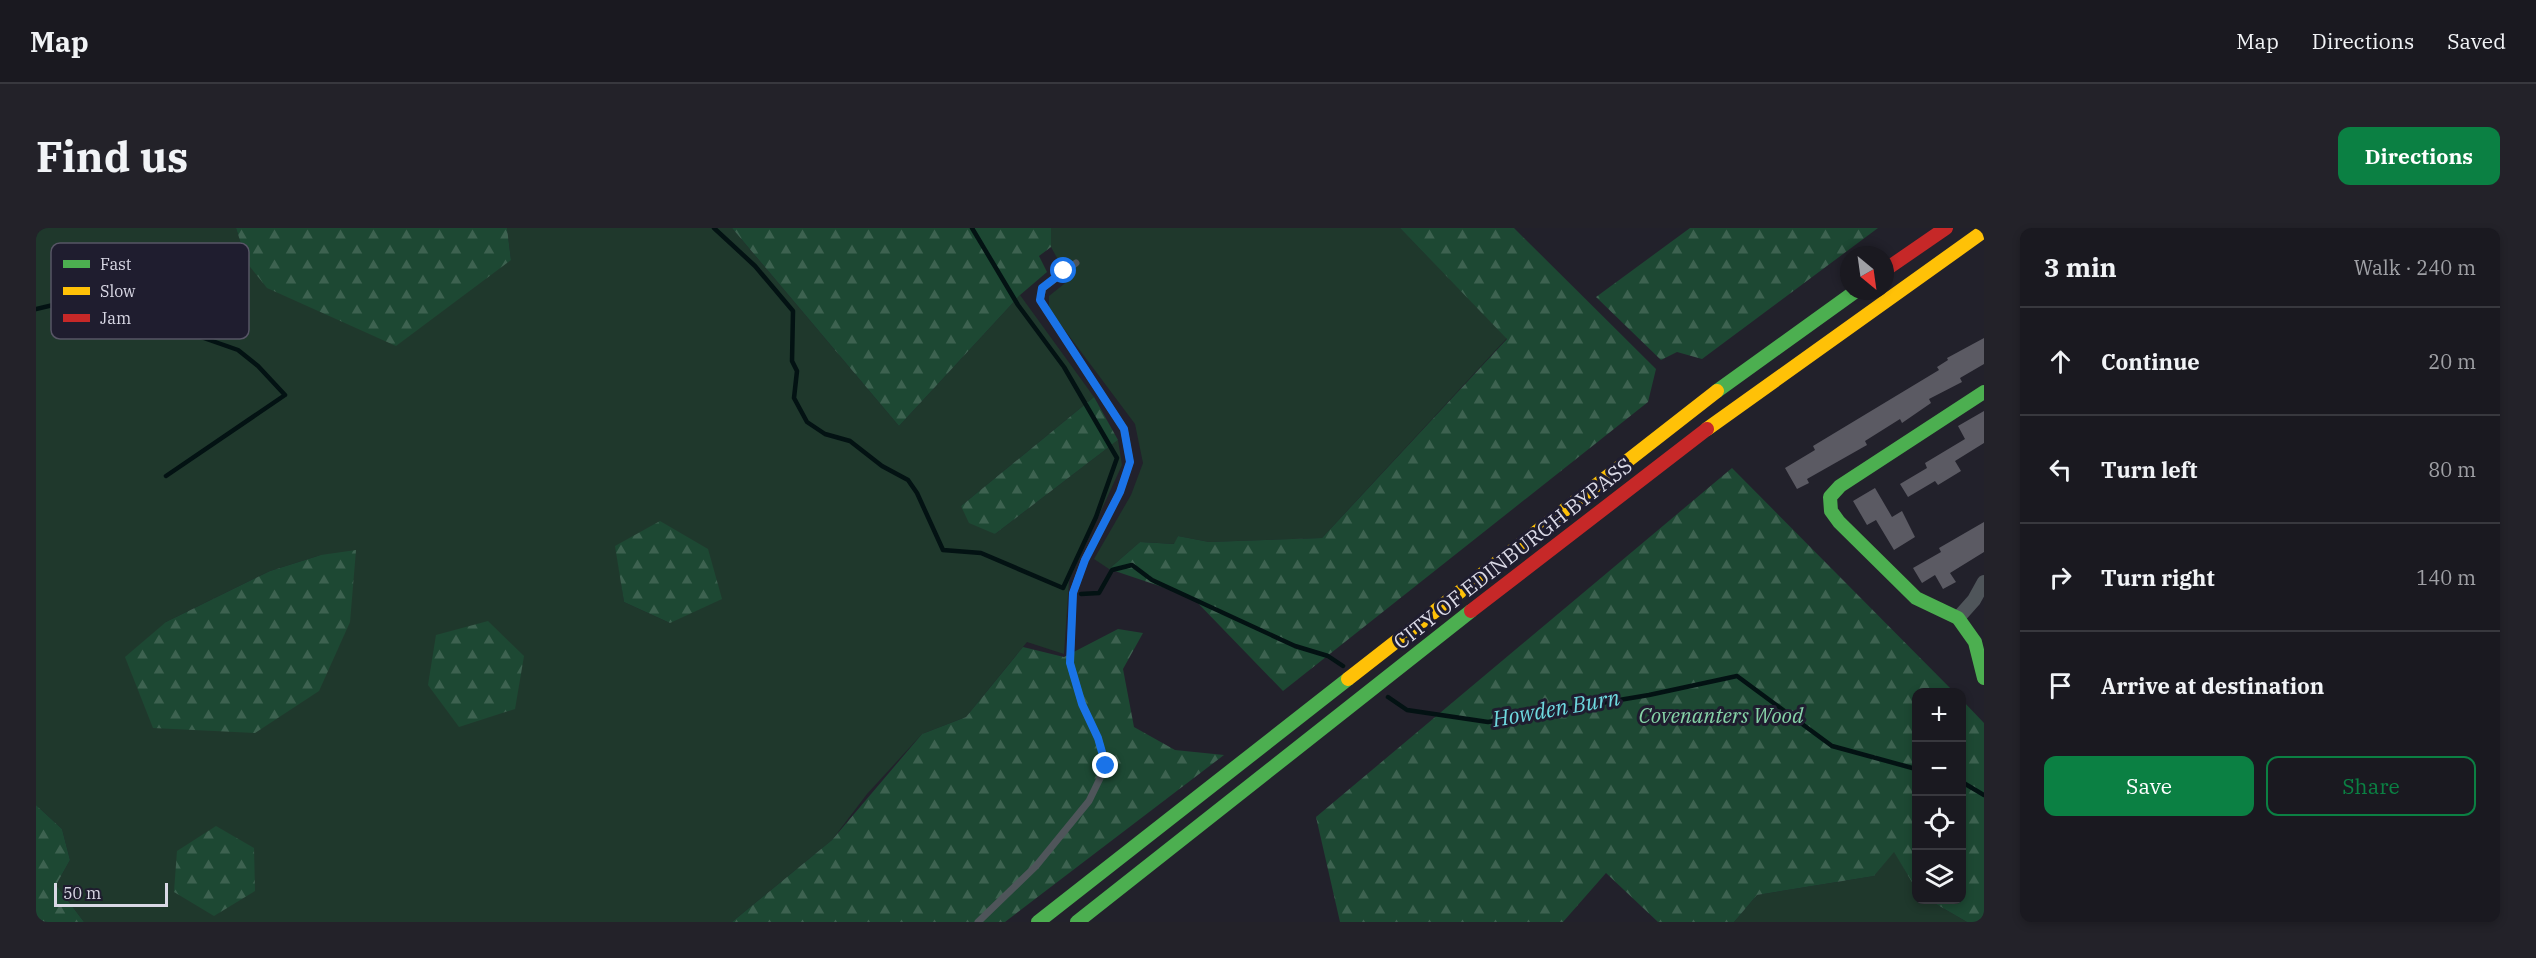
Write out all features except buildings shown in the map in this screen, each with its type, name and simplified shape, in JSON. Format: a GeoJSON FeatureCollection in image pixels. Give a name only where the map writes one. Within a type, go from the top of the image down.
{"type":"FeatureCollection","features":[{"type":"Feature","properties":{"kind":"main road"},"geometry":{"type":"LineString","coordinates":[[1894,264],[1946,228]]}},
{"type":"Feature","properties":{"kind":"main road","name":"CITY OF EDINBURGH BYPASS"},"geometry":{"type":"LineString","coordinates":[[1077,922],[1168,853],[1628,488],[1845,327],[1984,231]]}},
{"type":"Feature","properties":{"kind":"main road","name":"CITY OF EDINBURGH BYPASS"},"geometry":{"type":"LineString","coordinates":[[1038,922],[1707,398],[1843,300]]}},
{"type":"Feature","properties":{"kind":"main road"},"geometry":{"type":"LineString","coordinates":[[1984,392],[1840,486],[1830,497],[1831,511],[1839,522],[1916,598],[1958,618],[1975,642],[1984,678]]}},
{"type":"Feature","properties":{"kind":"street"},"geometry":{"type":"LineString","coordinates":[[1958,618],[1974,600],[1984,582]]}},
{"type":"Feature","properties":{"kind":"lane"},"geometry":{"type":"LineString","coordinates":[[978,922],[1036,866],[1089,801],[1106,766],[1098,738],[1082,704],[1070,663],[1073,593],[1085,560],[1120,492],[1130,462],[1124,429],[1040,300],[1042,288],[1076,263]]}},
{"type":"Feature","properties":{"kind":"green space"},"geometry":{"type":"Polygon","coordinates":[[[36,228],[236,228],[241,243],[51,243],[51,339],[249,339],[249,263],[511,260],[507,228],[732,228],[899,426],[1020,295],[1094,397],[961,506],[995,534],[1118,440],[1122,465],[1069,581],[1064,654],[1027,642],[966,717],[922,734],[867,794],[832,840],[732,922],[84,922],[56,885],[70,860],[62,829],[36,805],[36,228]],[[616,547],[624,602],[670,623],[616,547]],[[321,555],[270,571],[166,622],[321,555]]]}},
{"type":"Feature","properties":{"kind":"green space"},"geometry":{"type":"Polygon","coordinates":[[[236,228],[507,228],[511,260],[396,346],[267,288],[249,266],[249,243],[241,243],[236,228]]]}},
{"type":"Feature","properties":{"kind":"green space"},"geometry":{"type":"Polygon","coordinates":[[[732,228],[1051,228],[1051,247],[1039,256],[1047,272],[1020,295],[899,426],[732,228]]]}},
{"type":"Feature","properties":{"kind":"green space"},"geometry":{"type":"Polygon","coordinates":[[[1051,228],[1400,228],[1507,338],[1322,538],[1209,542],[1178,536],[1175,544],[1140,542],[1109,569],[1094,559],[1131,495],[1143,463],[1135,424],[1049,309],[1049,296],[1069,280],[1051,247],[1051,228]]]}},
{"type":"Feature","properties":{"kind":"green space"},"geometry":{"type":"Polygon","coordinates":[[[1400,228],[1514,228],[1656,369],[1648,402],[1283,691],[1192,597],[1109,569],[1140,542],[1174,544],[1178,536],[1209,542],[1322,538],[1507,339],[1400,228]]]}},
{"type":"Feature","properties":{"kind":"green space"},"geometry":{"type":"Polygon","coordinates":[[[1690,228],[1878,228],[1854,246],[1840,246],[1840,256],[1702,359],[1677,352],[1661,360],[1596,297],[1690,228]]]}},
{"type":"Feature","properties":{"kind":"green space"},"geometry":{"type":"Polygon","coordinates":[[[1094,397],[1118,440],[995,534],[969,523],[961,506],[1094,397]]]}},
{"type":"Feature","properties":{"kind":"green space","name":"Covenanters Wood"},"geometry":{"type":"Polygon","coordinates":[[[1732,468],[1950,688],[1912,688],[1912,882],[1894,852],[1874,876],[1757,895],[1734,922],[1658,922],[1606,873],[1563,922],[1340,922],[1316,817],[1732,468]]]}},
{"type":"Feature","properties":{"kind":"green space"},"geometry":{"type":"Polygon","coordinates":[[[660,521],[708,549],[722,599],[670,623],[624,602],[615,546],[660,521]]]}},
{"type":"Feature","properties":{"kind":"green space"},"geometry":{"type":"Polygon","coordinates":[[[356,550],[350,622],[319,691],[255,733],[153,728],[125,657],[166,622],[270,571],[321,555],[356,550]]]}},
{"type":"Feature","properties":{"kind":"green space"},"geometry":{"type":"Polygon","coordinates":[[[488,621],[524,656],[515,709],[459,727],[428,685],[436,635],[488,621]]]}},
{"type":"Feature","properties":{"kind":"green space"},"geometry":{"type":"Polygon","coordinates":[[[1118,629],[1143,633],[1123,669],[1134,727],[1175,750],[1224,755],[1005,922],[732,922],[832,840],[922,734],[966,717],[1023,647],[1064,657],[1118,629]]]}},
{"type":"Feature","properties":{"kind":"green space"},"geometry":{"type":"Polygon","coordinates":[[[1966,704],[1984,723],[1984,922],[1967,922],[1936,904],[1966,904],[1966,704]]]}},
{"type":"Feature","properties":{"kind":"green space"},"geometry":{"type":"Polygon","coordinates":[[[36,805],[62,829],[70,860],[56,885],[84,922],[36,922],[36,805]]]}},
{"type":"Feature","properties":{"kind":"green space"},"geometry":{"type":"Polygon","coordinates":[[[216,826],[254,848],[255,891],[214,916],[174,892],[177,851],[216,826]]]}},
{"type":"Feature","properties":{"kind":"green space"},"geometry":{"type":"Polygon","coordinates":[[[1894,851],[1912,882],[1912,904],[1936,904],[1967,922],[1734,922],[1757,895],[1874,876],[1894,851]]]}},
{"type":"Feature","properties":{"kind":"waterway","name":"Howden Burn"},"geometry":{"type":"LineString","coordinates":[[714,228],[755,266],[793,311],[792,361],[797,371],[794,398],[807,422],[825,434],[850,441],[882,466],[908,480],[917,493],[943,550],[981,553],[1063,588],[1096,517],[1117,458],[1064,367],[1018,305],[972,228]]}},
{"type":"Feature","properties":{"kind":"waterway"},"geometry":{"type":"LineString","coordinates":[[36,309],[51,305]]}},
{"type":"Feature","properties":{"kind":"waterway"},"geometry":{"type":"LineString","coordinates":[[166,476],[285,395],[258,366],[238,350],[207,339]]}},
{"type":"Feature","properties":{"kind":"waterway","name":"Howden Burn"},"geometry":{"type":"LineString","coordinates":[[1081,594],[1099,593],[1112,570],[1132,565],[1152,580],[1295,646],[1328,656],[1343,666]]}},
{"type":"Feature","properties":{"kind":"waterway","name":"Howden Burn"},"geometry":{"type":"LineString","coordinates":[[1388,697],[1407,710],[1488,722],[1649,695],[1737,676],[1832,746],[1912,768]]}},
{"type":"Feature","properties":{"kind":"waterway","name":"Howden Burn"},"geometry":{"type":"LineString","coordinates":[[1966,784],[1984,795]]}},
{"type":"Feature","properties":{"kind":"traffic: fast"},"geometry":{"type":"LineString","coordinates":[[1717,391],[1843,300]]}},
{"type":"Feature","properties":{"kind":"traffic: fast"},"geometry":{"type":"LineString","coordinates":[[1984,392],[1840,486],[1830,497],[1831,511],[1839,522],[1916,598],[1958,618],[1975,642],[1984,678]]}},
{"type":"Feature","properties":{"kind":"traffic: fast"},"geometry":{"type":"LineString","coordinates":[[1077,922],[1471,611]]}},
{"type":"Feature","properties":{"kind":"traffic: fast"},"geometry":{"type":"LineString","coordinates":[[1038,922],[1348,679]]}},
{"type":"Feature","properties":{"kind":"traffic: slow"},"geometry":{"type":"LineString","coordinates":[[1707,429],[1984,231]]}},
{"type":"Feature","properties":{"kind":"traffic: slow"},"geometry":{"type":"LineString","coordinates":[[1348,679],[1717,391]]}},
{"type":"Feature","properties":{"kind":"traffic: jam"},"geometry":{"type":"LineString","coordinates":[[1894,264],[1946,228]]}},
{"type":"Feature","properties":{"kind":"traffic: jam"},"geometry":{"type":"LineString","coordinates":[[1471,611],[1707,429]]}},
{"type":"Feature","properties":{"kind":"route"},"geometry":{"type":"LineString","coordinates":[[1064,271],[1042,288],[1040,300],[1124,429],[1130,462],[1120,492],[1085,560],[1073,593],[1070,663],[1082,704],[1098,738],[1106,766]]}}]}
